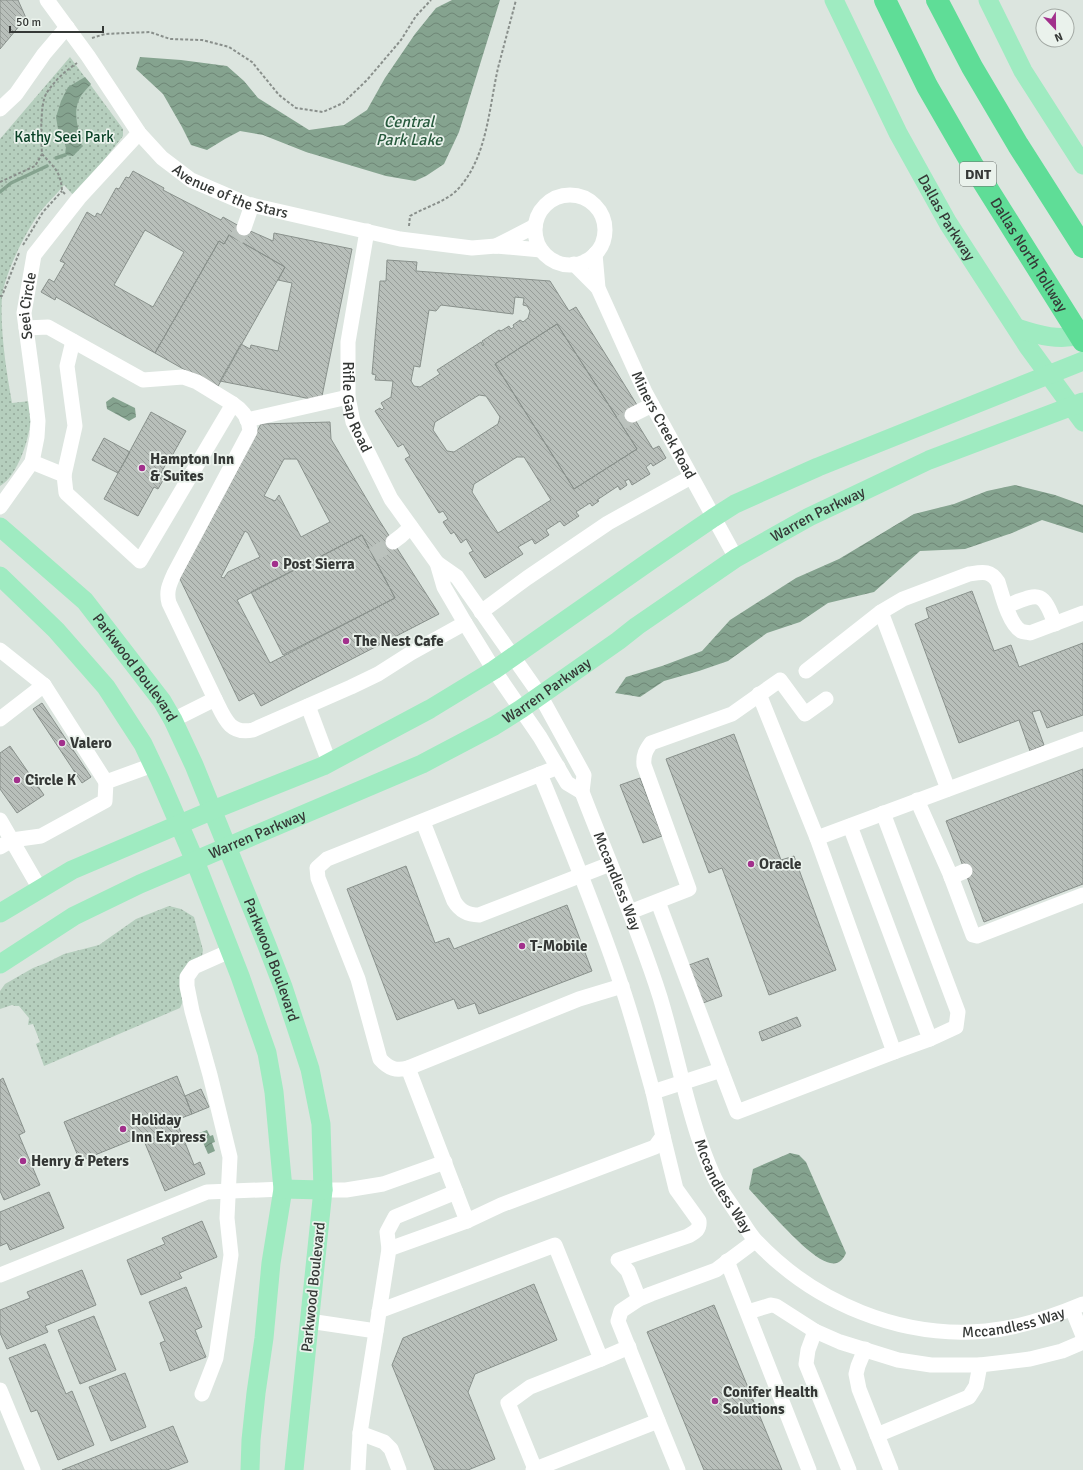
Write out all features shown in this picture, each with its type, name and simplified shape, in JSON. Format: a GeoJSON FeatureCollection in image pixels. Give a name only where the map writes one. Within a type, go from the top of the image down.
{"type":"FeatureCollection","features":[{"type":"Feature","properties":{"kind":"highway","name":"Dallas North Tollway"},"geometry":{"type":"LineString","coordinates":[[885,0],[927,86],[972,164],[1077,338]]}},
{"type":"Feature","properties":{"kind":"highway"},"geometry":{"type":"LineString","coordinates":[[937,0],[976,74],[1018,145],[1083,247]]}},
{"type":"Feature","properties":{"kind":"main road","name":"Dallas Parkway"},"geometry":{"type":"LineString","coordinates":[[834,0],[898,133],[944,216],[1029,348],[1048,374],[1077,404],[1083,422]]}},
{"type":"Feature","properties":{"kind":"main road"},"geometry":{"type":"LineString","coordinates":[[988,0],[1023,71],[1083,165]]}},
{"type":"Feature","properties":{"kind":"main road"},"geometry":{"type":"LineString","coordinates":[[1017,328],[1036,334],[1077,338]]}},
{"type":"Feature","properties":{"kind":"main road"},"geometry":{"type":"LineString","coordinates":[[0,913],[72,870],[329,762],[430,709],[494,670],[735,504],[811,470],[1076,364]]}},
{"type":"Feature","properties":{"kind":"main road","name":"Warren Parkway"},"geometry":{"type":"LineString","coordinates":[[0,964],[74,916],[140,884],[422,764],[494,726],[521,709],[637,626],[736,558],[809,517],[929,460],[1077,404]]}},
{"type":"Feature","properties":{"kind":"main road","name":"Parkwood Boulevard"},"geometry":{"type":"LineString","coordinates":[[0,527],[86,601],[162,701],[173,720],[194,765],[283,987],[310,1069],[321,1124],[322,1190],[294,1470]]}},
{"type":"Feature","properties":{"kind":"main road"},"geometry":{"type":"LineString","coordinates":[[0,576],[56,630],[106,687],[143,744],[194,861],[240,976],[267,1053],[274,1092],[283,1188],[271,1264],[264,1338],[251,1440],[250,1470]]}},
{"type":"Feature","properties":{"kind":"main road"},"geometry":{"type":"LineString","coordinates":[[283,1188],[322,1190]]}},
{"type":"Feature","properties":{"kind":"street","name":"Avenue of the Stars"},"geometry":{"type":"LineString","coordinates":[[47,0],[113,92],[139,133],[162,158],[191,180],[252,205],[406,239],[472,248],[496,246],[541,250]]}},
{"type":"Feature","properties":{"kind":"street"},"geometry":{"type":"LineString","coordinates":[[0,109],[16,94],[44,54],[67,27]]}},
{"type":"Feature","properties":{"kind":"street","name":"Seei Circle"},"geometry":{"type":"LineString","coordinates":[[0,507],[32,462],[37,437],[38,421],[24,313],[34,255],[75,203],[126,145],[139,133]]}},
{"type":"Feature","properties":{"kind":"street"},"geometry":{"type":"LineString","coordinates":[[570,195],[584,198],[597,207],[605,226],[601,246],[595,254],[585,261],[574,264],[556,261],[541,250],[536,238],[535,226],[538,216],[550,201],[560,196],[570,195]]}},
{"type":"Feature","properties":{"kind":"street"},"geometry":{"type":"LineString","coordinates":[[244,228],[252,205]]}},
{"type":"Feature","properties":{"kind":"street","name":"Avenue of the Stars"},"geometry":{"type":"LineString","coordinates":[[496,246],[535,226]]}},
{"type":"Feature","properties":{"kind":"street","name":"Rifle Gap Road"},"geometry":{"type":"LineString","coordinates":[[367,231],[348,342],[348,397],[353,422],[391,498],[437,563],[457,577],[540,695]]}},
{"type":"Feature","properties":{"kind":"street","name":"Miners Creek Road"},"geometry":{"type":"LineString","coordinates":[[595,254],[598,288],[652,405],[736,558]]}},
{"type":"Feature","properties":{"kind":"street","name":"Miners Creek Road"},"geometry":{"type":"LineString","coordinates":[[574,264],[598,288]]}},
{"type":"Feature","properties":{"kind":"street"},"geometry":{"type":"LineString","coordinates":[[26,328],[48,327],[143,380],[182,377],[198,380],[244,412],[250,431],[248,436],[174,574],[167,593],[170,603],[215,699],[228,723],[233,727],[243,731],[253,730],[308,706],[378,674],[465,622]]}},
{"type":"Feature","properties":{"kind":"street"},"geometry":{"type":"LineString","coordinates":[[73,341],[67,366],[75,426],[64,475],[66,493],[140,561],[233,404]]}},
{"type":"Feature","properties":{"kind":"street"},"geometry":{"type":"LineString","coordinates":[[247,420],[348,397]]}},
{"type":"Feature","properties":{"kind":"street"},"geometry":{"type":"LineString","coordinates":[[632,415],[652,405]]}},
{"type":"Feature","properties":{"kind":"street"},"geometry":{"type":"LineString","coordinates":[[32,462],[64,475]]}},
{"type":"Feature","properties":{"kind":"street"},"geometry":{"type":"LineString","coordinates":[[481,612],[527,578],[608,523],[691,477]]}},
{"type":"Feature","properties":{"kind":"street"},"geometry":{"type":"LineString","coordinates":[[393,542],[411,527]]}},
{"type":"Feature","properties":{"kind":"street","name":"Rifle Gap Road"},"geometry":{"type":"LineString","coordinates":[[437,563],[444,587],[494,670],[521,709]]}},
{"type":"Feature","properties":{"kind":"street"},"geometry":{"type":"LineString","coordinates":[[806,671],[881,612],[904,599],[969,574],[980,572],[990,573],[994,577],[998,582],[1012,620],[1021,631],[1030,633],[1083,613]]}},
{"type":"Feature","properties":{"kind":"street"},"geometry":{"type":"LineString","coordinates":[[1006,606],[1035,596],[1041,598],[1046,601],[1050,608],[1055,624]]}},
{"type":"Feature","properties":{"kind":"street"},"geometry":{"type":"LineString","coordinates":[[881,612],[948,789]]}},
{"type":"Feature","properties":{"kind":"street"},"geometry":{"type":"LineString","coordinates":[[0,650],[44,685],[106,782],[105,801],[41,836],[6,844]]}},
{"type":"Feature","properties":{"kind":"street"},"geometry":{"type":"LineString","coordinates":[[630,912],[689,889],[644,765],[643,757],[645,751],[651,743],[732,714],[780,680],[804,714],[826,699]]}},
{"type":"Feature","properties":{"kind":"street"},"geometry":{"type":"LineString","coordinates":[[0,719],[44,685]]}},
{"type":"Feature","properties":{"kind":"street"},"geometry":{"type":"LineString","coordinates":[[759,694],[817,838],[894,1052]]}},
{"type":"Feature","properties":{"kind":"street","name":"Mccandless Way"},"geometry":{"type":"LineString","coordinates":[[540,695],[584,775],[582,792],[630,912],[660,998],[689,1109],[703,1151],[715,1178],[755,1240],[772,1257],[803,1281],[839,1303],[878,1319],[920,1329],[953,1332],[986,1331],[1024,1324],[1077,1307]]}},
{"type":"Feature","properties":{"kind":"street"},"geometry":{"type":"LineString","coordinates":[[173,720],[215,699]]}},
{"type":"Feature","properties":{"kind":"street"},"geometry":{"type":"LineString","coordinates":[[308,706],[329,762]]}},
{"type":"Feature","properties":{"kind":"street"},"geometry":{"type":"LineString","coordinates":[[521,709],[540,737],[567,783],[582,792]]}},
{"type":"Feature","properties":{"kind":"street"},"geometry":{"type":"LineString","coordinates":[[817,838],[1083,739]]}},
{"type":"Feature","properties":{"kind":"street"},"geometry":{"type":"LineString","coordinates":[[106,782],[153,765]]}},
{"type":"Feature","properties":{"kind":"street"},"geometry":{"type":"LineString","coordinates":[[558,767],[327,859],[317,868],[318,878],[358,979],[380,1059],[390,1069],[399,1070],[408,1068],[579,999],[622,986]]}},
{"type":"Feature","properties":{"kind":"street"},"geometry":{"type":"LineString","coordinates":[[540,774],[582,875],[622,986],[653,1092],[676,1189],[699,1221],[697,1230],[688,1236],[618,1260],[628,1271],[639,1299]]}},
{"type":"Feature","properties":{"kind":"street"},"geometry":{"type":"LineString","coordinates":[[917,800],[951,877],[973,934],[976,936],[1083,895]]}},
{"type":"Feature","properties":{"kind":"street"},"geometry":{"type":"LineString","coordinates":[[658,902],[737,1112],[930,1038],[956,1027],[958,1012],[883,813]]}},
{"type":"Feature","properties":{"kind":"street"},"geometry":{"type":"LineString","coordinates":[[0,820],[6,844],[40,889]]}},
{"type":"Feature","properties":{"kind":"street"},"geometry":{"type":"LineString","coordinates":[[423,822],[454,901],[458,907],[470,915],[479,915],[610,864]]}},
{"type":"Feature","properties":{"kind":"street"},"geometry":{"type":"LineString","coordinates":[[850,826],[930,1038]]}},
{"type":"Feature","properties":{"kind":"street"},"geometry":{"type":"LineString","coordinates":[[951,877],[965,871]]}},
{"type":"Feature","properties":{"kind":"street"},"geometry":{"type":"LineString","coordinates":[[202,1394],[216,1358],[231,1255],[227,1218],[230,1157],[210,1075],[192,1011],[187,986],[188,977],[194,967],[230,952]]}},
{"type":"Feature","properties":{"kind":"street"},"geometry":{"type":"LineString","coordinates":[[408,1068],[468,1221]]}},
{"type":"Feature","properties":{"kind":"street"},"geometry":{"type":"LineString","coordinates":[[653,1092],[721,1070]]}},
{"type":"Feature","properties":{"kind":"street"},"geometry":{"type":"LineString","coordinates":[[388,1249],[468,1221],[501,1205],[655,1147],[663,1136]]}},
{"type":"Feature","properties":{"kind":"street"},"geometry":{"type":"LineString","coordinates":[[322,1190],[346,1190],[383,1184],[445,1162]]}},
{"type":"Feature","properties":{"kind":"street"},"geometry":{"type":"LineString","coordinates":[[0,1275],[206,1192],[283,1188]]}},
{"type":"Feature","properties":{"kind":"street"},"geometry":{"type":"LineString","coordinates":[[358,1470],[360,1433],[388,1249],[387,1232],[395,1217],[456,1192]]}},
{"type":"Feature","properties":{"kind":"street"},"geometry":{"type":"LineString","coordinates":[[678,1470],[618,1321],[621,1311],[639,1299],[716,1270],[755,1240]]}},
{"type":"Feature","properties":{"kind":"street"},"geometry":{"type":"LineString","coordinates":[[379,1311],[555,1244],[601,1359]]}},
{"type":"Feature","properties":{"kind":"street"},"geometry":{"type":"LineString","coordinates":[[727,1261],[809,1470]]}},
{"type":"Feature","properties":{"kind":"street"},"geometry":{"type":"LineString","coordinates":[[748,1312],[771,1305],[776,1306],[815,1331],[840,1342],[898,1360],[931,1365],[980,1365],[1030,1360],[1062,1351],[1083,1342]]}},
{"type":"Feature","properties":{"kind":"street"},"geometry":{"type":"LineString","coordinates":[[1077,1307],[1083,1336]]}},
{"type":"Feature","properties":{"kind":"street"},"geometry":{"type":"LineString","coordinates":[[309,1321],[376,1331]]}},
{"type":"Feature","properties":{"kind":"street"},"geometry":{"type":"LineString","coordinates":[[815,1331],[808,1350],[806,1364],[849,1470]]}},
{"type":"Feature","properties":{"kind":"street"},"geometry":{"type":"LineString","coordinates":[[628,1347],[530,1387],[508,1403],[534,1470],[658,1421]]}},
{"type":"Feature","properties":{"kind":"street"},"geometry":{"type":"LineString","coordinates":[[865,1349],[856,1374],[859,1389],[891,1470]]}},
{"type":"Feature","properties":{"kind":"street"},"geometry":{"type":"LineString","coordinates":[[877,1435],[969,1397],[976,1386],[980,1365]]}},
{"type":"Feature","properties":{"kind":"street"},"geometry":{"type":"LineString","coordinates":[[0,1390],[33,1470]]}},
{"type":"Feature","properties":{"kind":"street"},"geometry":{"type":"LineString","coordinates":[[360,1433],[384,1442],[391,1448],[399,1470]]}},
{"type":"Feature","properties":{"kind":"path"},"geometry":{"type":"LineString","coordinates":[[90,39],[105,34],[150,32],[170,38],[202,40],[229,47],[252,62],[279,95],[296,108],[323,112],[343,103],[367,80],[401,40],[416,16],[431,0]]}},
{"type":"Feature","properties":{"kind":"path"},"geometry":{"type":"LineString","coordinates":[[406,239],[410,216],[444,199],[457,190],[473,169],[482,147],[498,68],[516,0]]}},
{"type":"Feature","properties":{"kind":"path"},"geometry":{"type":"LineString","coordinates":[[0,182],[34,166],[42,154],[41,128],[45,95],[62,73],[88,56]]}},
{"type":"Feature","properties":{"kind":"path"},"geometry":{"type":"LineString","coordinates":[[42,154],[57,170],[61,180],[62,191],[75,203]]}},
{"type":"Feature","properties":{"kind":"green space","name":"Kathy Seei Park"},"geometry":{"type":"Polygon","coordinates":[[[70,57],[123,129],[123,136],[75,197],[64,185],[43,209],[22,241],[4,286],[2,296],[2,323],[4,350],[12,403],[30,401],[31,417],[28,435],[22,455],[12,474],[0,486],[0,139],[70,57]]]}},
{"type":"Feature","properties":{"kind":"green space"},"geometry":{"type":"Polygon","coordinates":[[[169,906],[181,909],[194,917],[203,950],[202,956],[189,964],[184,969],[182,974],[180,986],[183,1001],[180,1008],[44,1066],[36,1044],[40,1042],[33,1024],[28,1025],[29,1018],[19,1006],[12,1005],[0,1009],[0,991],[5,984],[33,968],[64,954],[99,945],[136,919],[169,906]]]}},
{"type":"Feature","properties":{"kind":"water","name":"Central Park Lake"},"geometry":{"type":"Polygon","coordinates":[[[452,0],[500,0],[459,132],[444,164],[426,176],[415,181],[386,176],[306,152],[263,135],[240,131],[207,150],[191,145],[163,94],[136,69],[140,57],[181,60],[227,66],[244,81],[258,98],[309,130],[344,125],[367,110],[385,78],[415,34],[436,8],[452,0]]]}},
{"type":"Feature","properties":{"kind":"water"},"geometry":{"type":"Polygon","coordinates":[[[85,77],[91,84],[80,98],[76,111],[82,147],[73,156],[65,155],[66,146],[59,135],[56,117],[61,101],[68,87],[85,77]]]}},
{"type":"Feature","properties":{"kind":"water"},"geometry":{"type":"Polygon","coordinates":[[[113,397],[135,408],[136,417],[129,421],[107,409],[106,402],[113,397]]]}},
{"type":"Feature","properties":{"kind":"water"},"geometry":{"type":"Polygon","coordinates":[[[1015,485],[1055,495],[1083,505],[1083,533],[1042,520],[1012,533],[965,549],[920,551],[874,592],[828,603],[800,622],[767,633],[728,661],[664,681],[640,697],[615,693],[626,677],[662,666],[702,651],[730,620],[796,578],[839,559],[914,514],[954,504],[987,491],[1015,485]]]}},
{"type":"Feature","properties":{"kind":"water"},"geometry":{"type":"Polygon","coordinates":[[[207,1130],[210,1136],[213,1135],[215,1142],[212,1143],[215,1151],[208,1154],[199,1133],[207,1130]]]}},
{"type":"Feature","properties":{"kind":"water"},"geometry":{"type":"Polygon","coordinates":[[[790,1153],[799,1155],[806,1162],[846,1253],[842,1260],[838,1263],[830,1263],[821,1260],[811,1252],[788,1231],[749,1189],[753,1169],[790,1153]]]}},
{"type":"Feature","properties":{"kind":"building"},"geometry":{"type":"Polygon","coordinates":[[[0,0],[18,0],[26,18],[0,49],[0,0]]]}},
{"type":"Feature","properties":{"kind":"building"},"geometry":{"type":"Polygon","coordinates":[[[133,171],[164,188],[163,190],[221,220],[223,217],[273,241],[274,233],[352,249],[321,401],[220,381],[241,344],[250,349],[251,345],[278,351],[292,283],[278,280],[285,267],[229,235],[224,244],[219,241],[155,353],[56,297],[55,300],[41,292],[49,279],[54,282],[65,263],[60,261],[87,212],[95,217],[97,213],[101,215],[116,188],[119,189],[126,177],[129,178],[133,171]],[[145,230],[114,285],[153,307],[184,252],[145,230]]]}},
{"type":"Feature","properties":{"kind":"building"},"geometry":{"type":"Polygon","coordinates":[[[229,235],[285,267],[217,388],[155,353],[219,241],[224,244],[229,235]]]}},
{"type":"Feature","properties":{"kind":"building"},"geometry":{"type":"Polygon","coordinates":[[[387,260],[417,262],[416,271],[550,281],[569,311],[576,307],[637,405],[629,410],[653,449],[659,446],[666,458],[653,466],[651,463],[646,467],[650,474],[632,485],[629,479],[625,481],[627,485],[620,490],[618,486],[597,500],[599,501],[592,506],[590,503],[576,512],[579,516],[564,526],[560,521],[546,530],[549,535],[535,544],[532,539],[518,547],[523,554],[485,578],[469,553],[473,551],[466,539],[461,543],[454,532],[451,534],[443,522],[448,519],[443,511],[439,513],[405,459],[410,456],[403,444],[398,447],[375,411],[380,408],[382,410],[384,408],[381,403],[391,397],[393,381],[375,380],[376,375],[372,374],[380,281],[386,281],[387,260]],[[515,297],[513,314],[441,305],[436,311],[429,310],[420,367],[414,366],[411,381],[414,386],[420,387],[440,374],[437,370],[481,342],[483,346],[482,341],[499,330],[501,331],[509,326],[511,329],[514,327],[513,325],[520,320],[523,322],[528,318],[530,311],[527,306],[523,305],[524,298],[515,297]],[[557,324],[495,364],[574,489],[637,449],[557,324]],[[479,395],[435,422],[433,430],[447,451],[454,452],[498,424],[500,417],[486,396],[479,395]],[[517,457],[474,484],[472,492],[498,533],[551,500],[524,457],[517,457]]]}},
{"type":"Feature","properties":{"kind":"building"},"geometry":{"type":"Polygon","coordinates":[[[557,324],[637,449],[574,489],[495,364],[557,324]]]}},
{"type":"Feature","properties":{"kind":"building","name":"Hampton Inn & Suites"},"geometry":{"type":"Polygon","coordinates":[[[151,412],[186,431],[160,475],[165,477],[158,489],[154,487],[138,516],[104,499],[151,412]]]}},
{"type":"Feature","properties":{"kind":"building","name":"Post Sierra"},"geometry":{"type":"Polygon","coordinates":[[[330,422],[331,439],[379,520],[439,614],[261,706],[254,693],[239,701],[179,577],[261,424],[330,422]],[[284,459],[264,496],[275,501],[279,495],[301,537],[330,522],[297,459],[284,459]],[[245,531],[221,577],[224,578],[228,572],[260,557],[248,533],[245,531]],[[362,535],[237,600],[270,663],[395,598],[362,535]]]}},
{"type":"Feature","properties":{"kind":"building"},"geometry":{"type":"Polygon","coordinates":[[[104,438],[130,452],[118,473],[92,460],[104,438]]]}},
{"type":"Feature","properties":{"kind":"building"},"geometry":{"type":"Polygon","coordinates":[[[362,535],[395,598],[283,655],[251,592],[362,535]]]}},
{"type":"Feature","properties":{"kind":"building"},"geometry":{"type":"Polygon","coordinates":[[[972,591],[994,651],[1011,645],[1019,667],[1083,643],[1083,715],[1047,728],[1040,710],[1032,712],[1044,745],[1030,751],[1019,720],[959,743],[915,624],[929,618],[926,608],[972,591]]]}},
{"type":"Feature","properties":{"kind":"building","name":"Valero"},"geometry":{"type":"Polygon","coordinates":[[[42,703],[91,777],[82,783],[33,709],[42,703]]]}},
{"type":"Feature","properties":{"kind":"building","name":"Oracle"},"geometry":{"type":"Polygon","coordinates":[[[734,734],[781,860],[794,856],[836,970],[769,995],[722,868],[709,873],[666,759],[734,734]]]}},
{"type":"Feature","properties":{"kind":"building","name":"Circle K"},"geometry":{"type":"Polygon","coordinates":[[[10,746],[44,795],[17,813],[0,789],[0,753],[10,746]]]}},
{"type":"Feature","properties":{"kind":"building"},"geometry":{"type":"Polygon","coordinates":[[[1083,769],[1083,884],[984,922],[946,821],[1083,769]]]}},
{"type":"Feature","properties":{"kind":"building"},"geometry":{"type":"Polygon","coordinates":[[[640,778],[662,836],[643,843],[620,785],[640,778]]]}},
{"type":"Feature","properties":{"kind":"building","name":"T-Mobile"},"geometry":{"type":"Polygon","coordinates":[[[406,866],[435,943],[449,938],[454,949],[567,905],[592,971],[479,1014],[475,1003],[458,1009],[454,999],[397,1020],[347,889],[406,866]]]}},
{"type":"Feature","properties":{"kind":"building"},"geometry":{"type":"Polygon","coordinates":[[[708,958],[722,996],[703,1003],[689,965],[708,958]]]}},
{"type":"Feature","properties":{"kind":"building"},"geometry":{"type":"Polygon","coordinates":[[[797,1017],[801,1026],[762,1041],[759,1032],[797,1017]]]}},
{"type":"Feature","properties":{"kind":"building","name":"Holiday Inn Express"},"geometry":{"type":"Polygon","coordinates":[[[177,1076],[192,1114],[176,1120],[194,1165],[200,1162],[205,1174],[165,1191],[142,1136],[80,1161],[64,1122],[177,1076]]]}},
{"type":"Feature","properties":{"kind":"building"},"geometry":{"type":"Polygon","coordinates":[[[3,1078],[25,1132],[19,1135],[40,1185],[4,1200],[0,1191],[0,1080],[3,1078]]]}},
{"type":"Feature","properties":{"kind":"building"},"geometry":{"type":"Polygon","coordinates":[[[201,1089],[209,1107],[192,1114],[185,1096],[201,1089]]]}},
{"type":"Feature","properties":{"kind":"building"},"geometry":{"type":"Polygon","coordinates":[[[49,1192],[64,1228],[10,1250],[7,1243],[0,1246],[0,1212],[49,1192]]]}},
{"type":"Feature","properties":{"kind":"building"},"geometry":{"type":"Polygon","coordinates":[[[202,1221],[217,1257],[179,1273],[182,1278],[141,1295],[127,1260],[165,1244],[162,1238],[202,1221]]]}},
{"type":"Feature","properties":{"kind":"building"},"geometry":{"type":"Polygon","coordinates":[[[82,1270],[96,1305],[45,1326],[48,1332],[7,1349],[0,1333],[0,1310],[30,1298],[27,1292],[82,1270]]]}},
{"type":"Feature","properties":{"kind":"building"},"geometry":{"type":"Polygon","coordinates":[[[534,1284],[557,1340],[475,1374],[468,1392],[495,1459],[468,1470],[435,1470],[392,1365],[403,1338],[534,1284]]]}},
{"type":"Feature","properties":{"kind":"building"},"geometry":{"type":"Polygon","coordinates":[[[186,1287],[202,1327],[195,1330],[206,1357],[170,1371],[160,1343],[165,1341],[149,1302],[186,1287]]]}},
{"type":"Feature","properties":{"kind":"building","name":"Conifer Health Solutions"},"geometry":{"type":"Polygon","coordinates":[[[714,1305],[782,1470],[704,1470],[647,1332],[714,1305]]]}},
{"type":"Feature","properties":{"kind":"building"},"geometry":{"type":"Polygon","coordinates":[[[94,1316],[116,1370],[80,1384],[58,1330],[94,1316]]]}},
{"type":"Feature","properties":{"kind":"building"},"geometry":{"type":"Polygon","coordinates":[[[45,1344],[66,1394],[72,1391],[94,1445],[58,1460],[37,1410],[31,1412],[9,1358],[45,1344]]]}},
{"type":"Feature","properties":{"kind":"building"},"geometry":{"type":"Polygon","coordinates":[[[125,1373],[146,1427],[111,1441],[89,1387],[125,1373]]]}},
{"type":"Feature","properties":{"kind":"building"},"geometry":{"type":"Polygon","coordinates":[[[173,1426],[188,1462],[167,1470],[62,1470],[173,1426]]]}},
{"type":"Feature","properties":{"kind":"waterway"},"geometry":{"type":"LineString","coordinates":[[56,158],[65,155]]}},
{"type":"Feature","properties":{"kind":"waterway"},"geometry":{"type":"LineString","coordinates":[[0,192],[11,183],[47,166]]}},
{"type":"Feature","properties":{"kind":"tunnel"},"geometry":{"type":"LineString","coordinates":[[236,239],[244,228]]}},
{"type":"Feature","properties":{"kind":"tunnel"},"geometry":{"type":"LineString","coordinates":[[621,423],[632,415]]}},
{"type":"Feature","properties":{"kind":"tunnel"},"geometry":{"type":"LineString","coordinates":[[373,555],[393,542]]}},
{"type":"Feature","properties":{"kind":"place","name":"Hampton Inn & Suites"},"geometry":{"type":"Point","coordinates":[142,468]}},
{"type":"Feature","properties":{"kind":"place","name":"Post Sierra"},"geometry":{"type":"Point","coordinates":[275,564]}},
{"type":"Feature","properties":{"kind":"place","name":"The Nest Cafe"},"geometry":{"type":"Point","coordinates":[346,641]}},
{"type":"Feature","properties":{"kind":"place","name":"Valero"},"geometry":{"type":"Point","coordinates":[62,743]}},
{"type":"Feature","properties":{"kind":"place","name":"Circle K"},"geometry":{"type":"Point","coordinates":[17,780]}},
{"type":"Feature","properties":{"kind":"place","name":"Oracle"},"geometry":{"type":"Point","coordinates":[751,864]}},
{"type":"Feature","properties":{"kind":"place","name":"T-Mobile"},"geometry":{"type":"Point","coordinates":[522,946]}},
{"type":"Feature","properties":{"kind":"place","name":"Holiday Inn Express"},"geometry":{"type":"Point","coordinates":[123,1129]}},
{"type":"Feature","properties":{"kind":"place","name":"Henry & Peters"},"geometry":{"type":"Point","coordinates":[23,1161]}},
{"type":"Feature","properties":{"kind":"place","name":"Conifer Health Solutions"},"geometry":{"type":"Point","coordinates":[715,1401]}}]}
